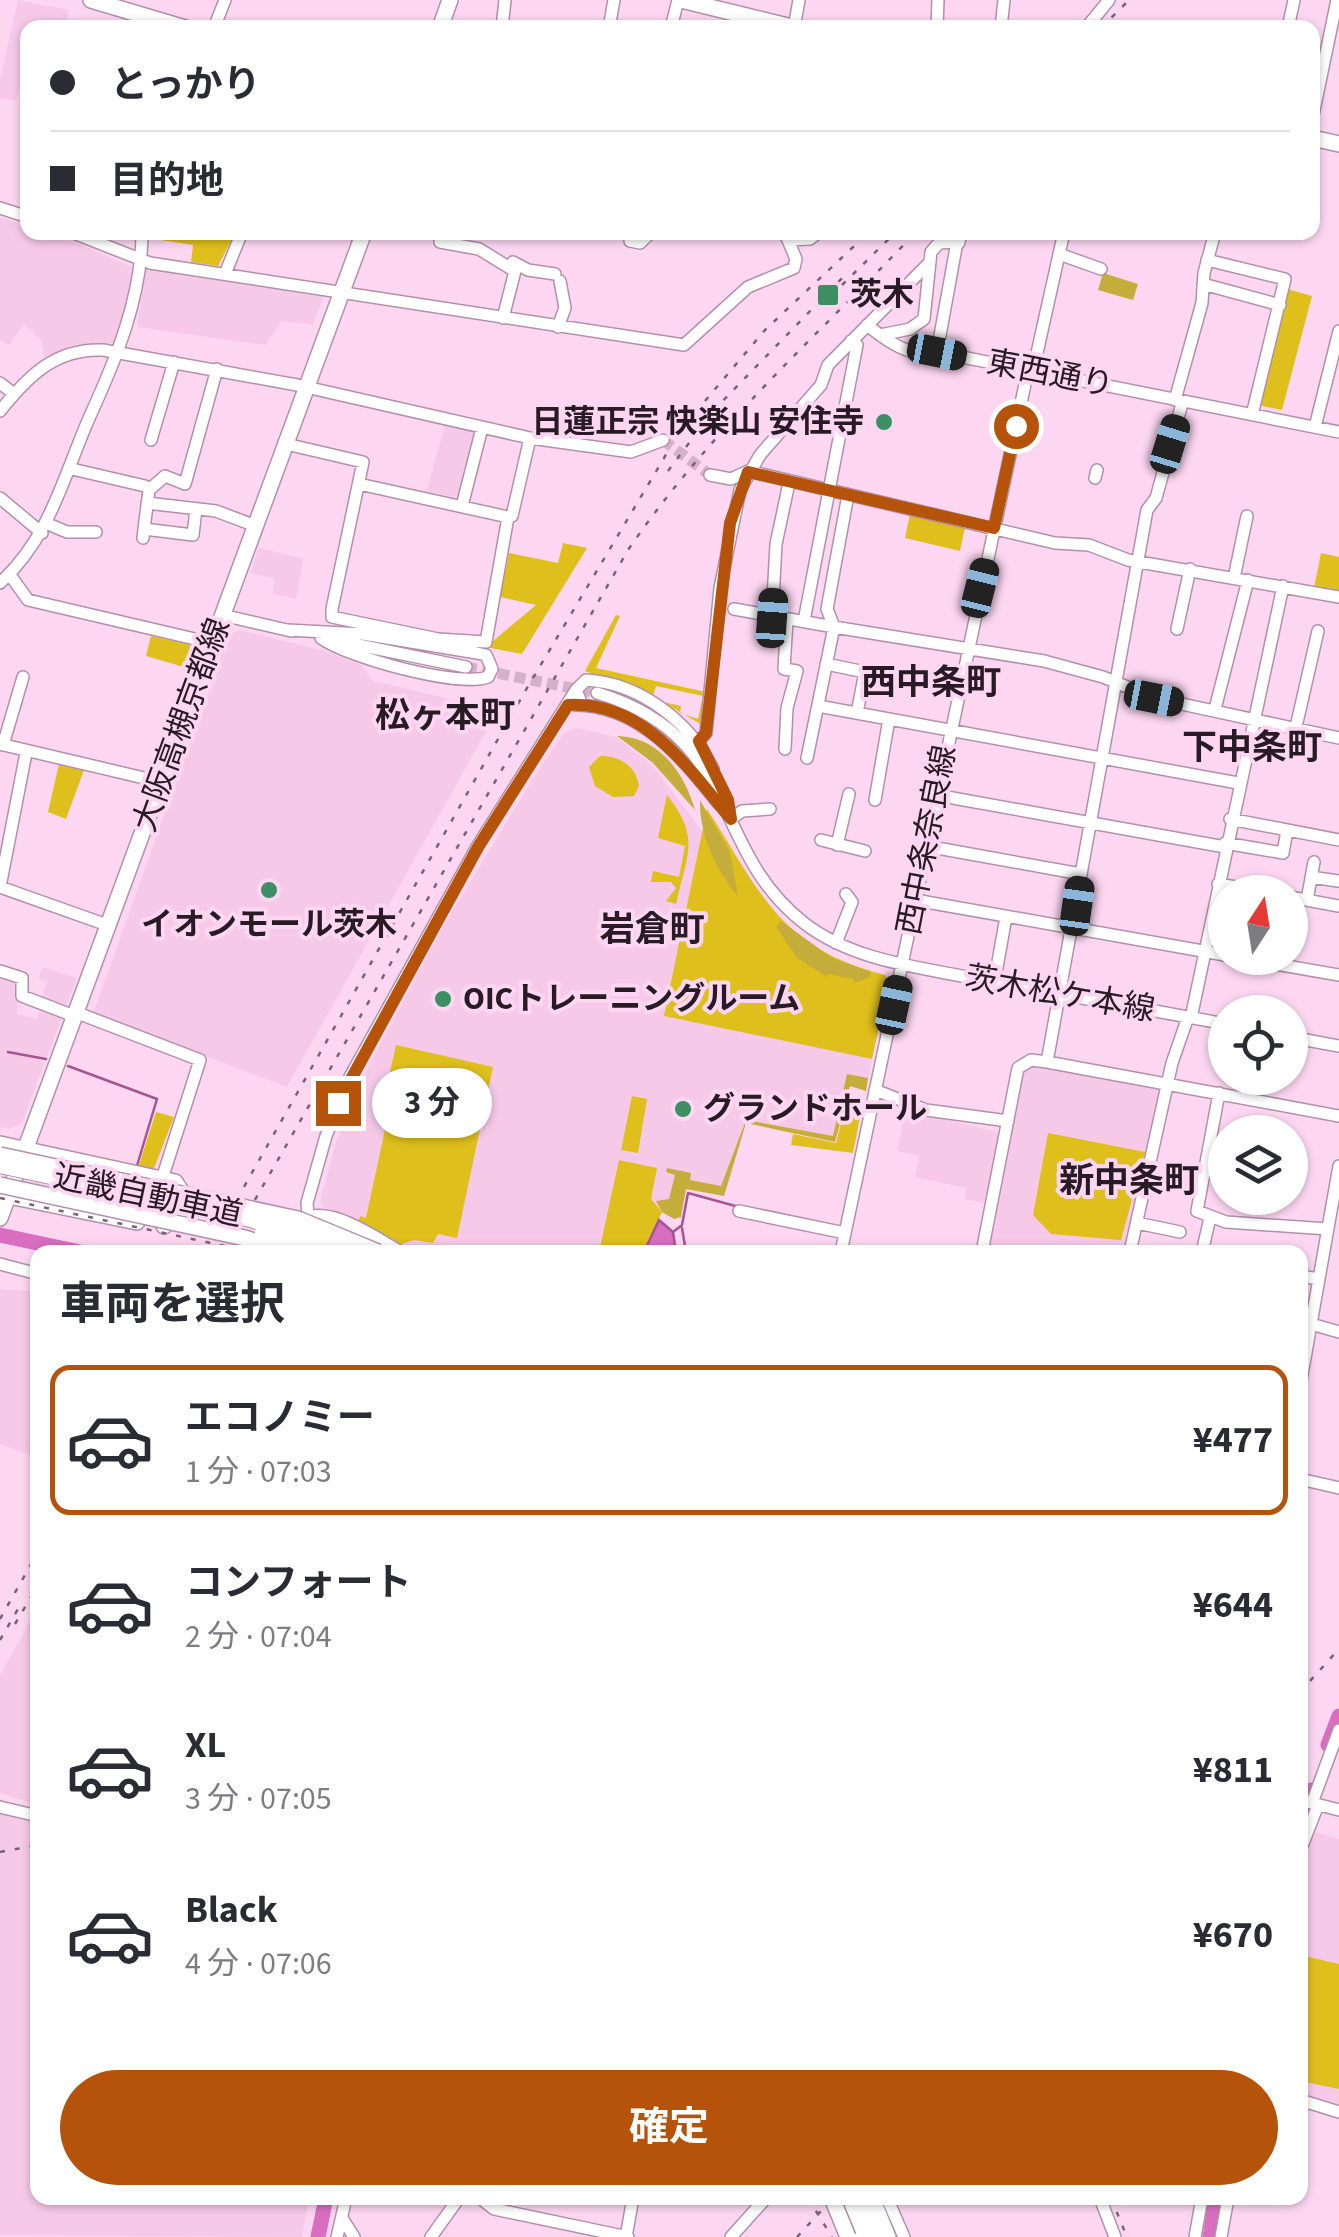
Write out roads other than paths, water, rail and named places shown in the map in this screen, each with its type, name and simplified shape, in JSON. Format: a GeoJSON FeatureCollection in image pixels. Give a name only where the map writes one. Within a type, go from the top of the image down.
{"type":"FeatureCollection","features":[{"type":"Feature","properties":{"kind":"highway","name":"近畿自動車道"},"geometry":{"type":"LineString","coordinates":[[0,1164],[267,1222],[332,1245]]}},
{"type":"Feature","properties":{"kind":"highway","name":"近畿自動車道"},"geometry":{"type":"LineString","coordinates":[[0,1175],[249,1229],[298,1245]]}},
{"type":"Feature","properties":{"kind":"highway"},"geometry":{"type":"LineString","coordinates":[[849,2205],[862,2237]]}},
{"type":"Feature","properties":{"kind":"highway"},"geometry":{"type":"LineString","coordinates":[[863,2205],[876,2237]]}},
{"type":"Feature","properties":{"kind":"main road"},"geometry":{"type":"LineString","coordinates":[[91,0],[158,20]]}},
{"type":"Feature","properties":{"kind":"main road"},"geometry":{"type":"LineString","coordinates":[[679,0],[765,20]]}},
{"type":"Feature","properties":{"kind":"main road","name":"大阪高槻京都線"},"geometry":{"type":"LineString","coordinates":[[0,1218],[3,1192],[24,1149],[75,1014],[361,240]]}},
{"type":"Feature","properties":{"kind":"main road"},"geometry":{"type":"LineString","coordinates":[[0,1144],[162,1179],[182,1188],[185,1198],[182,1212],[161,1227],[3,1192]]}},
{"type":"Feature","properties":{"kind":"main road"},"geometry":{"type":"LineString","coordinates":[[0,1155],[298,1219],[361,1245]]}},
{"type":"Feature","properties":{"kind":"main road"},"geometry":{"type":"LineString","coordinates":[[3,1192],[266,1245]]}},
{"type":"Feature","properties":{"kind":"main road"},"geometry":{"type":"LineString","coordinates":[[291,1245],[296,1227],[308,1217],[324,1217],[382,1245]]}},
{"type":"Feature","properties":{"kind":"main road"},"geometry":{"type":"LineString","coordinates":[[835,2205],[848,2237]]}},
{"type":"Feature","properties":{"kind":"main road"},"geometry":{"type":"LineString","coordinates":[[875,2205],[888,2237]]}},
{"type":"Feature","properties":{"kind":"street"},"geometry":{"type":"LineString","coordinates":[[1093,20],[1109,0]]}},
{"type":"Feature","properties":{"kind":"street"},"geometry":{"type":"LineString","coordinates":[[1320,82],[1337,0]]}},
{"type":"Feature","properties":{"kind":"street"},"geometry":{"type":"LineString","coordinates":[[91,240],[142,261],[689,344],[748,287],[794,268],[796,259],[788,240]]}},
{"type":"Feature","properties":{"kind":"street"},"geometry":{"type":"LineString","coordinates":[[142,240],[142,261],[120,353],[45,529],[5,579],[28,600],[212,643]]}},
{"type":"Feature","properties":{"kind":"street"},"geometry":{"type":"LineString","coordinates":[[225,274],[239,240]]}},
{"type":"Feature","properties":{"kind":"street"},"geometry":{"type":"LineString","coordinates":[[439,240],[479,249],[515,266],[557,278],[565,308],[558,326]]}},
{"type":"Feature","properties":{"kind":"street"},"geometry":{"type":"LineString","coordinates":[[630,241],[643,240]]}},
{"type":"Feature","properties":{"kind":"street"},"geometry":{"type":"LineString","coordinates":[[866,325],[880,336],[910,329],[924,319],[932,273],[931,252],[948,240]]}},
{"type":"Feature","properties":{"kind":"street"},"geometry":{"type":"LineString","coordinates":[[937,352],[957,240]]}},
{"type":"Feature","properties":{"kind":"street","name":"西中条奈良線"},"geometry":{"type":"LineString","coordinates":[[842,1245],[948,730],[1028,370],[1034,362],[1063,240]]}},
{"type":"Feature","properties":{"kind":"street"},"geometry":{"type":"LineString","coordinates":[[1047,1062],[1146,510],[1156,498],[1213,240]]}},
{"type":"Feature","properties":{"kind":"street"},"geometry":{"type":"LineString","coordinates":[[1060,254],[1102,269]]}},
{"type":"Feature","properties":{"kind":"street"},"geometry":{"type":"LineString","coordinates":[[1207,260],[1285,279],[1252,415]]}},
{"type":"Feature","properties":{"kind":"street"},"geometry":{"type":"LineString","coordinates":[[699,741],[706,733],[730,523],[748,472],[822,385],[828,365],[929,263]]}},
{"type":"Feature","properties":{"kind":"street"},"geometry":{"type":"LineString","coordinates":[[503,318],[515,266]]}},
{"type":"Feature","properties":{"kind":"street"},"geometry":{"type":"LineString","coordinates":[[1204,284],[1280,305]]}},
{"type":"Feature","properties":{"kind":"street"},"geometry":{"type":"LineString","coordinates":[[1316,427],[1339,330]]}},
{"type":"Feature","properties":{"kind":"street","name":"東西通り"},"geometry":{"type":"LineString","coordinates":[[880,336],[901,349],[937,352],[1339,432]]}},
{"type":"Feature","properties":{"kind":"street"},"geometry":{"type":"LineString","coordinates":[[804,621],[856,345],[851,341]]}},
{"type":"Feature","properties":{"kind":"street"},"geometry":{"type":"LineString","coordinates":[[0,410],[64,352],[120,353],[217,369],[530,438],[640,452],[664,440]]}},
{"type":"Feature","properties":{"kind":"street"},"geometry":{"type":"LineString","coordinates":[[151,440],[174,362]]}},
{"type":"Feature","properties":{"kind":"street"},"geometry":{"type":"LineString","coordinates":[[196,509],[193,535],[143,534],[149,490],[164,476],[185,484],[217,369]]}},
{"type":"Feature","properties":{"kind":"street"},"geometry":{"type":"LineString","coordinates":[[0,382],[14,394]]}},
{"type":"Feature","properties":{"kind":"street"},"geometry":{"type":"LineString","coordinates":[[462,506],[482,428]]}},
{"type":"Feature","properties":{"kind":"street"},"geometry":{"type":"LineString","coordinates":[[358,484],[512,516],[530,438]]}},
{"type":"Feature","properties":{"kind":"street"},"geometry":{"type":"LineString","coordinates":[[286,444],[362,460],[332,610],[332,617],[339,620],[483,644],[508,517]]}},
{"type":"Feature","properties":{"kind":"street"},"geometry":{"type":"LineString","coordinates":[[72,470],[145,486]]}},
{"type":"Feature","properties":{"kind":"street"},"geometry":{"type":"LineString","coordinates":[[710,476],[731,479],[748,472],[1055,543],[1089,544],[1138,562],[1339,597]]}},
{"type":"Feature","properties":{"kind":"street"},"geometry":{"type":"LineString","coordinates":[[772,618],[776,544],[789,483]]}},
{"type":"Feature","properties":{"kind":"street"},"geometry":{"type":"LineString","coordinates":[[807,758],[834,627],[828,609],[848,495]]}},
{"type":"Feature","properties":{"kind":"street"},"geometry":{"type":"LineString","coordinates":[[0,498],[45,529],[96,532]]}},
{"type":"Feature","properties":{"kind":"street"},"geometry":{"type":"LineString","coordinates":[[147,503],[196,509],[256,526]]}},
{"type":"Feature","properties":{"kind":"street"},"geometry":{"type":"LineString","coordinates":[[1215,709],[1241,579],[1247,516]]}},
{"type":"Feature","properties":{"kind":"street"},"geometry":{"type":"LineString","coordinates":[[1177,630],[1190,569]]}},
{"type":"Feature","properties":{"kind":"street"},"geometry":{"type":"LineString","coordinates":[[1220,875],[1283,586]]}},
{"type":"Feature","properties":{"kind":"street"},"geometry":{"type":"LineString","coordinates":[[734,609],[1044,661],[1154,698],[1339,738]]}},
{"type":"Feature","properties":{"kind":"street"},"geometry":{"type":"LineString","coordinates":[[222,615],[466,667]]}},
{"type":"Feature","properties":{"kind":"street"},"geometry":{"type":"LineString","coordinates":[[785,749],[786,708],[797,671],[784,669],[787,619]]}},
{"type":"Feature","properties":{"kind":"street"},"geometry":{"type":"LineString","coordinates":[[287,630],[363,634],[477,652],[486,655],[492,669],[488,677],[465,680],[358,658],[321,638]]}},
{"type":"Feature","properties":{"kind":"street"},"geometry":{"type":"LineString","coordinates":[[1296,726],[1318,631]]}},
{"type":"Feature","properties":{"kind":"street"},"geometry":{"type":"LineString","coordinates":[[826,664],[864,672],[857,714]]}},
{"type":"Feature","properties":{"kind":"street"},"geometry":{"type":"LineString","coordinates":[[23,677],[1,744],[161,782]]}},
{"type":"Feature","properties":{"kind":"street"},"geometry":{"type":"LineString","coordinates":[[308,1217],[307,1203],[326,1136],[350,1077],[478,847],[575,705],[576,690],[590,680],[633,694],[672,716],[699,741],[728,800],[731,819]]}},
{"type":"Feature","properties":{"kind":"street","name":"茨木松ケ本線"},"geometry":{"type":"LineString","coordinates":[[597,693],[640,710],[674,732],[704,765],[769,889],[797,918],[836,943],[902,963],[1208,1021]]}},
{"type":"Feature","properties":{"kind":"street"},"geometry":{"type":"LineString","coordinates":[[575,705],[624,716],[659,737],[731,819]]}},
{"type":"Feature","properties":{"kind":"street"},"geometry":{"type":"LineString","coordinates":[[818,706],[1238,783]]}},
{"type":"Feature","properties":{"kind":"street"},"geometry":{"type":"LineString","coordinates":[[874,800],[889,719]]}},
{"type":"Feature","properties":{"kind":"street"},"geometry":{"type":"LineString","coordinates":[[26,752],[0,887],[108,925]]}},
{"type":"Feature","properties":{"kind":"street"},"geometry":{"type":"LineString","coordinates":[[19,786],[35,790]]}},
{"type":"Feature","properties":{"kind":"street"},"geometry":{"type":"LineString","coordinates":[[837,845],[850,794]]}},
{"type":"Feature","properties":{"kind":"street"},"geometry":{"type":"LineString","coordinates":[[936,795],[1089,824],[1282,853],[1287,830]]}},
{"type":"Feature","properties":{"kind":"street"},"geometry":{"type":"LineString","coordinates":[[731,819],[742,811],[770,809]]}},
{"type":"Feature","properties":{"kind":"street"},"geometry":{"type":"LineString","coordinates":[[1230,819],[1339,840]]}},
{"type":"Feature","properties":{"kind":"street"},"geometry":{"type":"LineString","coordinates":[[821,840],[866,852]]}},
{"type":"Feature","properties":{"kind":"street"},"geometry":{"type":"LineString","coordinates":[[926,846],[1081,874]]}},
{"type":"Feature","properties":{"kind":"street"},"geometry":{"type":"LineString","coordinates":[[1308,895],[1314,862]]}},
{"type":"Feature","properties":{"kind":"street"},"geometry":{"type":"LineString","coordinates":[[1312,877],[1338,882]]}},
{"type":"Feature","properties":{"kind":"street"},"geometry":{"type":"LineString","coordinates":[[836,943],[852,902],[846,894]]}},
{"type":"Feature","properties":{"kind":"street"},"geometry":{"type":"LineString","coordinates":[[916,900],[1208,952]]}},
{"type":"Feature","properties":{"kind":"street"},"geometry":{"type":"LineString","coordinates":[[1308,900],[1339,906]]}},
{"type":"Feature","properties":{"kind":"street"},"geometry":{"type":"LineString","coordinates":[[996,973],[1006,917]]}},
{"type":"Feature","properties":{"kind":"street"},"geometry":{"type":"LineString","coordinates":[[1132,1245],[1208,932]]}},
{"type":"Feature","properties":{"kind":"street"},"geometry":{"type":"LineString","coordinates":[[1308,970],[1339,975]]}},
{"type":"Feature","properties":{"kind":"street"},"geometry":{"type":"LineString","coordinates":[[0,971],[22,978],[22,996],[200,1060],[162,1179]]}},
{"type":"Feature","properties":{"kind":"street"},"geometry":{"type":"LineString","coordinates":[[1308,1040],[1339,1046]]}},
{"type":"Feature","properties":{"kind":"street"},"geometry":{"type":"LineString","coordinates":[[983,1245],[1018,1068],[1031,1060],[1208,1091]]}},
{"type":"Feature","properties":{"kind":"street"},"geometry":{"type":"LineString","coordinates":[[874,1090],[926,1110],[1008,1122]]}},
{"type":"Feature","properties":{"kind":"street"},"geometry":{"type":"LineString","coordinates":[[1220,1095],[1196,1206],[1210,1218],[1328,1230]]}},
{"type":"Feature","properties":{"kind":"street"},"geometry":{"type":"LineString","coordinates":[[1230,1095],[1339,1116]]}},
{"type":"Feature","properties":{"kind":"street"},"geometry":{"type":"LineString","coordinates":[[1308,1328],[1339,1166]]}},
{"type":"Feature","properties":{"kind":"street"},"geometry":{"type":"LineString","coordinates":[[739,1212],[845,1233]]}},
{"type":"Feature","properties":{"kind":"street"},"geometry":{"type":"LineString","coordinates":[[1206,1245],[1210,1218]]}},
{"type":"Feature","properties":{"kind":"street"},"geometry":{"type":"LineString","coordinates":[[1137,1223],[1180,1232]]}},
{"type":"Feature","properties":{"kind":"street"},"geometry":{"type":"LineString","coordinates":[[0,1264],[30,1272]]}},
{"type":"Feature","properties":{"kind":"street"},"geometry":{"type":"LineString","coordinates":[[1308,1277],[1319,1279]]}},
{"type":"Feature","properties":{"kind":"street"},"geometry":{"type":"LineString","coordinates":[[1308,1333],[1339,1332]]}},
{"type":"Feature","properties":{"kind":"street"},"geometry":{"type":"LineString","coordinates":[[1308,1481],[1339,1488]]}},
{"type":"Feature","properties":{"kind":"street"},"geometry":{"type":"LineString","coordinates":[[1339,1730],[1310,1803],[1339,1810]]}},
{"type":"Feature","properties":{"kind":"street"},"geometry":{"type":"LineString","coordinates":[[0,1807],[30,1814]]}},
{"type":"Feature","properties":{"kind":"street"},"geometry":{"type":"LineString","coordinates":[[1308,2102],[1339,2112]]}},
{"type":"Feature","properties":{"kind":"street"},"geometry":{"type":"LineString","coordinates":[[338,2237],[345,2205]]}},
{"type":"Feature","properties":{"kind":"street"},"geometry":{"type":"LineString","coordinates":[[431,2237],[454,2205]]}},
{"type":"Feature","properties":{"kind":"street"},"geometry":{"type":"LineString","coordinates":[[489,2205],[627,2237],[631,2205]]}},
{"type":"Feature","properties":{"kind":"street"},"geometry":{"type":"LineString","coordinates":[[731,2237],[760,2205]]}},
{"type":"Feature","properties":{"kind":"street"},"geometry":{"type":"LineString","coordinates":[[890,2205],[904,2237]]}},
{"type":"Feature","properties":{"kind":"street"},"geometry":{"type":"LineString","coordinates":[[1103,2205],[1114,2237]]}},
{"type":"Feature","properties":{"kind":"street"},"geometry":{"type":"LineString","coordinates":[[1195,2237],[1201,2205]]}},
{"type":"Feature","properties":{"kind":"street"},"geometry":{"type":"LineString","coordinates":[[1222,2237],[1227,2205]]}},
{"type":"Feature","properties":{"kind":"street"},"geometry":{"type":"LineString","coordinates":[[342,2218],[354,2237]]}},
{"type":"Feature","properties":{"kind":"waterway"},"geometry":{"type":"LineString","coordinates":[[8,1052],[46,1059]]}},
{"type":"Feature","properties":{"kind":"waterway"},"geometry":{"type":"LineString","coordinates":[[68,1066],[157,1099],[136,1169]]}},
{"type":"Feature","properties":{"kind":"waterway"},"geometry":{"type":"LineString","coordinates":[[673,1232],[682,1225],[688,1193],[739,1207]]}},
{"type":"Feature","properties":{"kind":"waterway"},"geometry":{"type":"LineString","coordinates":[[682,1228],[685,1245]]}},
{"type":"Feature","properties":{"kind":"waterway"},"geometry":{"type":"LineString","coordinates":[[0,1235],[47,1245]]}},
{"type":"Feature","properties":{"kind":"waterway"},"geometry":{"type":"LineString","coordinates":[[1328,1745],[1339,1716]]}},
{"type":"Feature","properties":{"kind":"waterway"},"geometry":{"type":"LineString","coordinates":[[1308,1798],[1311,1790]]}},
{"type":"Feature","properties":{"kind":"waterway"},"geometry":{"type":"LineString","coordinates":[[318,2237],[325,2205]]}},
{"type":"Feature","properties":{"kind":"waterway"},"geometry":{"type":"LineString","coordinates":[[1210,2237],[1215,2205]]}},
{"type":"Feature","properties":{"kind":"tunnel"},"geometry":{"type":"LineString","coordinates":[[663,440],[710,475]]}},
{"type":"Feature","properties":{"kind":"tunnel"},"geometry":{"type":"LineString","coordinates":[[466,667],[597,693]]}},
{"type":"Feature","properties":{"kind":"railway"},"geometry":{"type":"LineString","coordinates":[[1109,20],[1129,0]]}},
{"type":"Feature","properties":{"kind":"railway"},"geometry":{"type":"LineString","coordinates":[[705,401],[765,330],[861,240]]}},
{"type":"Feature","properties":{"kind":"railway"},"geometry":{"type":"LineString","coordinates":[[842,285],[888,240]]}},
{"type":"Feature","properties":{"kind":"railway"},"geometry":{"type":"LineString","coordinates":[[229,1245],[628,550],[729,424],[908,240]]}},
{"type":"Feature","properties":{"kind":"railway"},"geometry":{"type":"LineString","coordinates":[[668,471],[714,410],[849,271]]}},
{"type":"Feature","properties":{"kind":"railway"},"geometry":{"type":"LineString","coordinates":[[211,1245],[527,688],[667,453]]}},
{"type":"Feature","properties":{"kind":"railway"},"geometry":{"type":"LineString","coordinates":[[0,1198],[220,1245]]}},
{"type":"Feature","properties":{"kind":"railway"},"geometry":{"type":"LineString","coordinates":[[0,1619],[30,1566]]}},
{"type":"Feature","properties":{"kind":"railway"},"geometry":{"type":"LineString","coordinates":[[15,1624],[30,1599]]}},
{"type":"Feature","properties":{"kind":"railway"},"geometry":{"type":"LineString","coordinates":[[0,1640],[18,1609]]}},
{"type":"Feature","properties":{"kind":"railway"},"geometry":{"type":"LineString","coordinates":[[1308,1683],[1339,1649]]}},
{"type":"Feature","properties":{"kind":"railway"},"geometry":{"type":"LineString","coordinates":[[0,1852],[30,1846]]}},
{"type":"Feature","properties":{"kind":"railway"},"geometry":{"type":"LineString","coordinates":[[812,2205],[832,2237]]}},
{"type":"Feature","properties":{"kind":"railway"},"geometry":{"type":"LineString","coordinates":[[797,2237],[827,2205]]}},
{"type":"Feature","properties":{"kind":"railway"},"geometry":{"type":"LineString","coordinates":[[1114,2205],[1127,2237]]}},
{"type":"Feature","properties":{"kind":"place","name":"茨木"},"geometry":{"type":"Point","coordinates":[828,295]}},
{"type":"Feature","properties":{"kind":"place","name":"日蓮正宗 快楽山 安住寺"},"geometry":{"type":"Point","coordinates":[884,422]}},
{"type":"Feature","properties":{"kind":"place","name":"イオンモール茨木"},"geometry":{"type":"Point","coordinates":[269,890]}},
{"type":"Feature","properties":{"kind":"place","name":"OICトレーニングルーム"},"geometry":{"type":"Point","coordinates":[443,999]}},
{"type":"Feature","properties":{"kind":"place","name":"グランドホール"},"geometry":{"type":"Point","coordinates":[683,1109]}},
{"type":"Feature","properties":{"kind":"district","name":"西中条町"},"geometry":{"type":"Point","coordinates":[931,683]}},
{"type":"Feature","properties":{"kind":"district","name":"松ヶ本町"},"geometry":{"type":"Point","coordinates":[445,716]}},
{"type":"Feature","properties":{"kind":"district","name":"下中条町"},"geometry":{"type":"Point","coordinates":[1252,748]}},
{"type":"Feature","properties":{"kind":"district","name":"岩倉町"},"geometry":{"type":"Point","coordinates":[652,930]}},
{"type":"Feature","properties":{"kind":"district","name":"新中条町"},"geometry":{"type":"Point","coordinates":[1129,1181]}}]}
